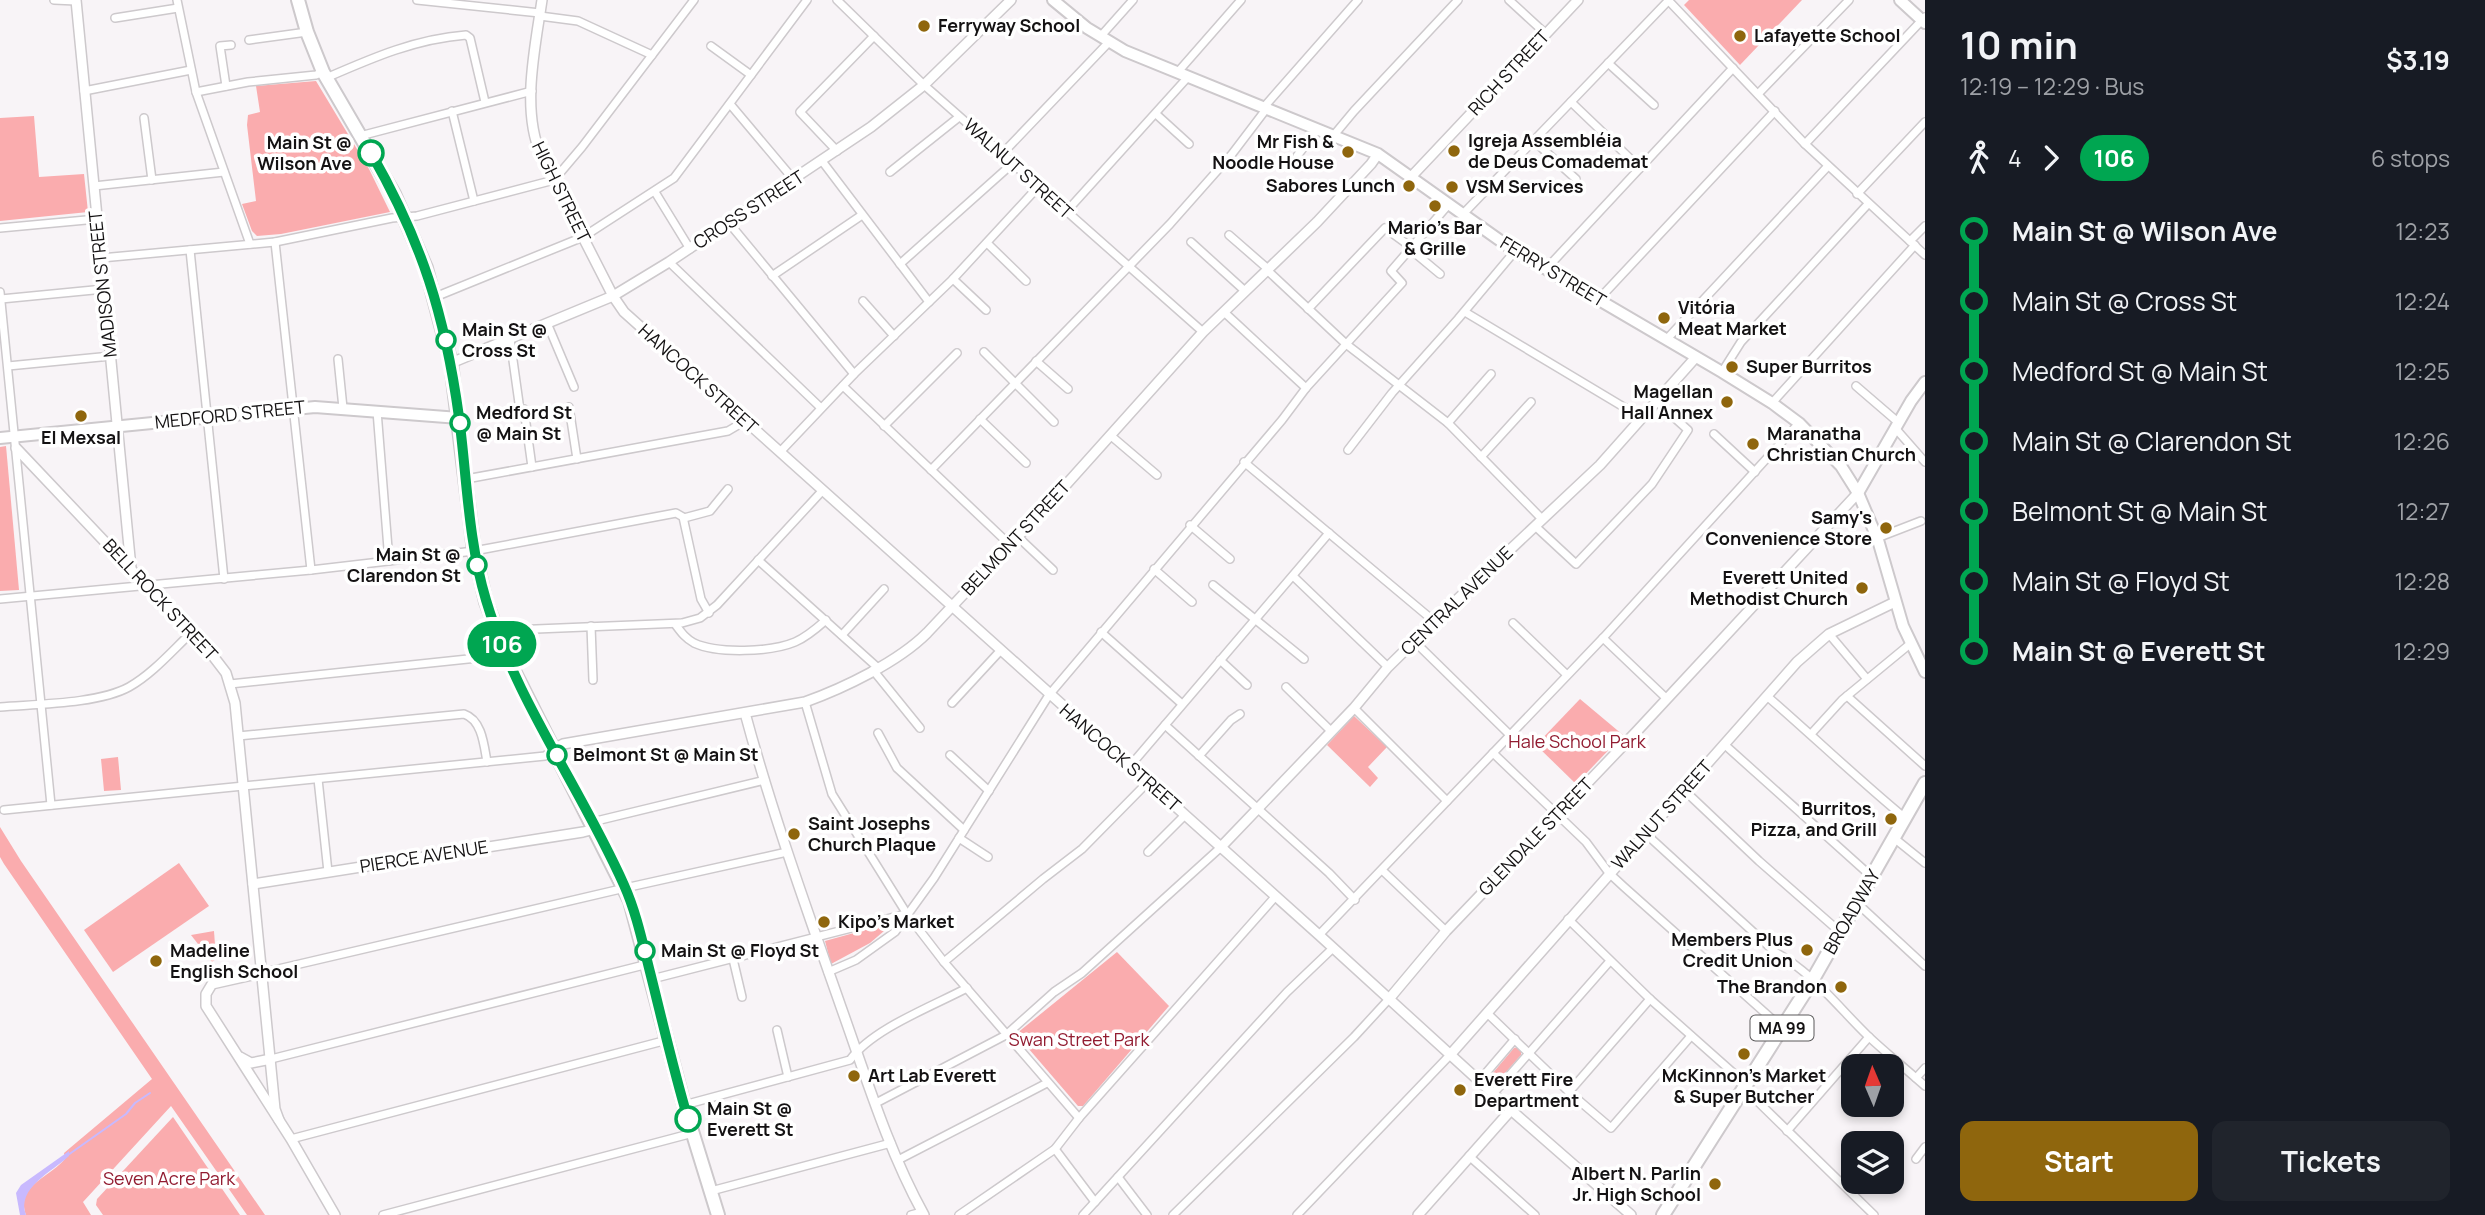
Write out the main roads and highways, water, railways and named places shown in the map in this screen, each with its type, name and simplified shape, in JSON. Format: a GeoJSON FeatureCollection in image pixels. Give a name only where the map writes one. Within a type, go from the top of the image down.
{"type":"FeatureCollection","features":[{"type":"Feature","properties":{"kind":"main road"},"geometry":{"type":"LineString","coordinates":[[298,0],[307,32],[325,75],[405,217],[422,256],[451,363],[474,551],[486,602],[506,655],[625,888],[637,922],[684,1105],[718,1215]]}},
{"type":"Feature","properties":{"kind":"main road","name":"FERRY STREET"},"geometry":{"type":"LineString","coordinates":[[1053,0],[1104,40],[1182,75],[1378,154],[1516,251],[1722,372],[1799,423],[1841,467],[1858,493],[1877,538],[1910,644],[1925,671]]}},
{"type":"Feature","properties":{"kind":"main road"},"geometry":{"type":"LineString","coordinates":[[1900,0],[1924,20]]}},
{"type":"Feature","properties":{"kind":"main road"},"geometry":{"type":"LineString","coordinates":[[1858,493],[1925,382]]}},
{"type":"Feature","properties":{"kind":"main road","name":"MEDFORD STREET"},"geometry":{"type":"LineString","coordinates":[[0,438],[15,443],[118,427],[326,406],[459,418]]}},
{"type":"Feature","properties":{"kind":"main road","name":"BROADWAY"},"geometry":{"type":"LineString","coordinates":[[1663,1215],[1812,981],[1925,783]]}},
{"type":"Feature","properties":{"kind":"waterway"},"geometry":{"type":"LineString","coordinates":[[68,1155],[126,1114],[135,1103],[150,1093]]}},
{"type":"Feature","properties":{"kind":"place","name":"Ferryway School"},"geometry":{"type":"Point","coordinates":[924,26]}},
{"type":"Feature","properties":{"kind":"place","name":"Lafayette School"},"geometry":{"type":"Point","coordinates":[1740,36]}},
{"type":"Feature","properties":{"kind":"place","name":"Igreja Assembléia de Deus Comademat"},"geometry":{"type":"Point","coordinates":[1454,151]}},
{"type":"Feature","properties":{"kind":"place","name":"Mr Fish & Noodle House"},"geometry":{"type":"Point","coordinates":[1348,152]}},
{"type":"Feature","properties":{"kind":"place","name":"Main St @ Wilson Ave"},"geometry":{"type":"Point","coordinates":[371,153]}},
{"type":"Feature","properties":{"kind":"place","name":"Sabores Lunch"},"geometry":{"type":"Point","coordinates":[1409,186]}},
{"type":"Feature","properties":{"kind":"place","name":"VSM Services"},"geometry":{"type":"Point","coordinates":[1452,187]}},
{"type":"Feature","properties":{"kind":"place","name":"Mario's Bar & Grille"},"geometry":{"type":"Point","coordinates":[1435,206]}},
{"type":"Feature","properties":{"kind":"place","name":"Vitória Meat Market"},"geometry":{"type":"Point","coordinates":[1664,318]}},
{"type":"Feature","properties":{"kind":"place","name":"Main St @ Cross St"},"geometry":{"type":"Point","coordinates":[446,340]}},
{"type":"Feature","properties":{"kind":"place","name":"Super Burritos"},"geometry":{"type":"Point","coordinates":[1732,367]}},
{"type":"Feature","properties":{"kind":"place","name":"Magellan Hall Annex"},"geometry":{"type":"Point","coordinates":[1727,402]}},
{"type":"Feature","properties":{"kind":"place","name":"El Mexsal"},"geometry":{"type":"Point","coordinates":[81,416]}},
{"type":"Feature","properties":{"kind":"place","name":"Medford St @ Main St"},"geometry":{"type":"Point","coordinates":[460,423]}},
{"type":"Feature","properties":{"kind":"place","name":"Maranatha Christian Church"},"geometry":{"type":"Point","coordinates":[1753,444]}},
{"type":"Feature","properties":{"kind":"place","name":"Samy's Convenience Store"},"geometry":{"type":"Point","coordinates":[1886,528]}},
{"type":"Feature","properties":{"kind":"place","name":"Main St @ Clarendon St"},"geometry":{"type":"Point","coordinates":[477,565]}},
{"type":"Feature","properties":{"kind":"place","name":"Everett United Methodist Church"},"geometry":{"type":"Point","coordinates":[1862,588]}},
{"type":"Feature","properties":{"kind":"place","name":"Belmont St @ Main St"},"geometry":{"type":"Point","coordinates":[557,755]}},
{"type":"Feature","properties":{"kind":"place","name":"Burritos, Pizza, and Grill"},"geometry":{"type":"Point","coordinates":[1891,819]}},
{"type":"Feature","properties":{"kind":"place","name":"Saint Josephs Church Plaque"},"geometry":{"type":"Point","coordinates":[794,834]}},
{"type":"Feature","properties":{"kind":"place","name":"Kipo's Market"},"geometry":{"type":"Point","coordinates":[824,922]}},
{"type":"Feature","properties":{"kind":"place","name":"Members Plus Credit Union"},"geometry":{"type":"Point","coordinates":[1807,950]}},
{"type":"Feature","properties":{"kind":"place","name":"Main St @ Floyd St"},"geometry":{"type":"Point","coordinates":[645,951]}},
{"type":"Feature","properties":{"kind":"place","name":"Madeline English School"},"geometry":{"type":"Point","coordinates":[156,961]}},
{"type":"Feature","properties":{"kind":"place","name":"The Brandon"},"geometry":{"type":"Point","coordinates":[1841,987]}},
{"type":"Feature","properties":{"kind":"place","name":"McKinnon's Market & Super Butcher"},"geometry":{"type":"Point","coordinates":[1744,1054]}},
{"type":"Feature","properties":{"kind":"place","name":"Art Lab Everett"},"geometry":{"type":"Point","coordinates":[854,1076]}},
{"type":"Feature","properties":{"kind":"place","name":"Everett Fire Department"},"geometry":{"type":"Point","coordinates":[1460,1090]}},
{"type":"Feature","properties":{"kind":"place","name":"Main St @ Everett St"},"geometry":{"type":"Point","coordinates":[688,1119]}},
{"type":"Feature","properties":{"kind":"place","name":"Albert N. Parlin Jr. High School"},"geometry":{"type":"Point","coordinates":[1715,1184]}},
{"type":"Feature","properties":{"kind":"park label","name":"Hale School Park"},"geometry":{"type":"Point","coordinates":[1577,742]}},
{"type":"Feature","properties":{"kind":"park label","name":"Swan Street Park"},"geometry":{"type":"Point","coordinates":[1079,1040]}},
{"type":"Feature","properties":{"kind":"park label","name":"Seven Acre Park"},"geometry":{"type":"Point","coordinates":[169,1179]}}]}
